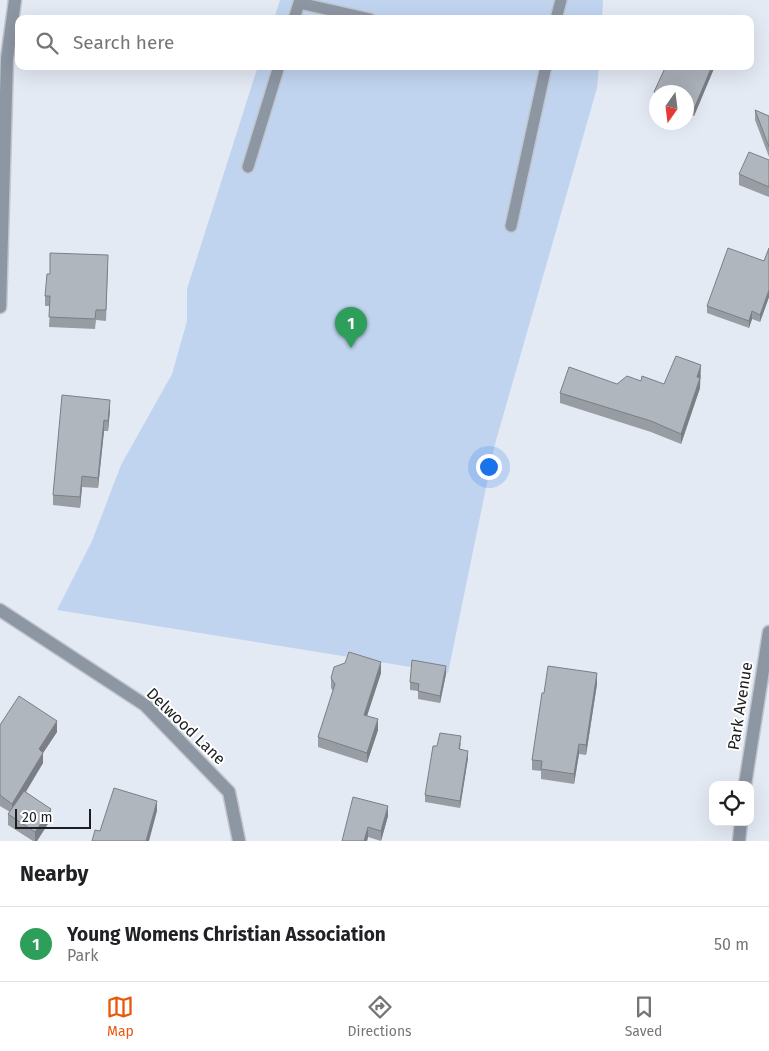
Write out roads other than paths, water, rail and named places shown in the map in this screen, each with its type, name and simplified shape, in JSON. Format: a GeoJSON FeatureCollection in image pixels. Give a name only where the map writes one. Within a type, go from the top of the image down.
{"type":"FeatureCollection","features":[{"type":"Feature","properties":{"kind":"street"},"geometry":{"type":"LineString","coordinates":[[0,307],[3,101],[15,0]]}},
{"type":"Feature","properties":{"kind":"street","name":"Delwood Lane"},"geometry":{"type":"LineString","coordinates":[[0,610],[145,706],[229,792],[240,841]]}},
{"type":"Feature","properties":{"kind":"street","name":"Park Avenue"},"geometry":{"type":"LineString","coordinates":[[746,781],[769,632]]}},
{"type":"Feature","properties":{"kind":"street"},"geometry":{"type":"LineString","coordinates":[[739,841],[741,826]]}},
{"type":"Feature","properties":{"kind":"lane"},"geometry":{"type":"LineString","coordinates":[[557,15],[561,0]]}},
{"type":"Feature","properties":{"kind":"lane"},"geometry":{"type":"LineString","coordinates":[[295,15],[299,2],[353,15]]}},
{"type":"Feature","properties":{"kind":"lane"},"geometry":{"type":"LineString","coordinates":[[248,166],[278,70]]}},
{"type":"Feature","properties":{"kind":"lane"},"geometry":{"type":"LineString","coordinates":[[511,226],[545,70]]}},
{"type":"Feature","properties":{"kind":"place","name":"Young Womens Christian Association"},"geometry":{"type":"Point","coordinates":[351,348]}}]}
